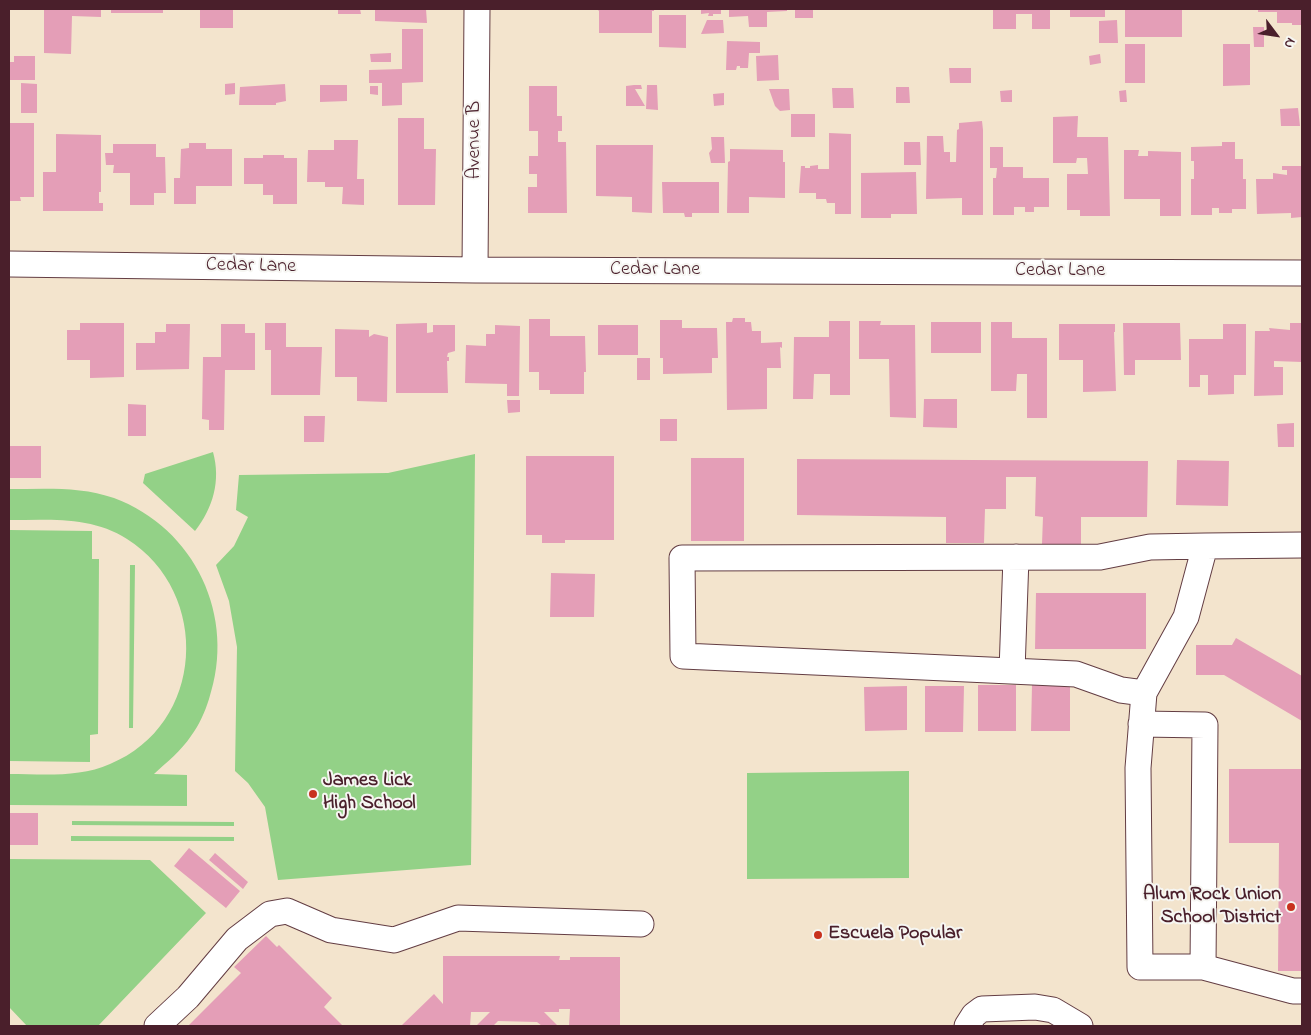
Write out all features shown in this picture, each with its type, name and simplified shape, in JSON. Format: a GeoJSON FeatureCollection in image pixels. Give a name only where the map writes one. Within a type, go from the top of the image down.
{"type":"FeatureCollection","features":[{"type":"Feature","properties":{"kind":"street","name":"Avenue B"},"geometry":{"type":"LineString","coordinates":[[475,270],[477,9]]}},
{"type":"Feature","properties":{"kind":"street","name":"Cedar Lane"},"geometry":{"type":"LineString","coordinates":[[9,264],[475,270],[1302,273]]}},
{"type":"Feature","properties":{"kind":"street"},"geometry":{"type":"LineString","coordinates":[[1144,694],[1121,690],[1076,674],[683,656],[682,558],[1100,557],[1150,547],[1302,545]]}},
{"type":"Feature","properties":{"kind":"street"},"geometry":{"type":"LineString","coordinates":[[1205,546],[1186,617],[1144,694],[1138,768],[1140,967],[1204,967],[1293,991],[1302,991]]}},
{"type":"Feature","properties":{"kind":"street"},"geometry":{"type":"LineString","coordinates":[[1012,672],[1016,557]]}},
{"type":"Feature","properties":{"kind":"street"},"geometry":{"type":"LineString","coordinates":[[1141,724],[1205,726],[1204,967]]}},
{"type":"Feature","properties":{"kind":"street"},"geometry":{"type":"LineString","coordinates":[[157,1026],[188,997],[237,939],[270,914],[287,911],[331,930],[394,940],[458,918],[642,924]]}},
{"type":"Feature","properties":{"kind":"street"},"geometry":{"type":"LineString","coordinates":[[967,1026],[974,1015],[982,1009],[1036,1007],[1052,1010],[1080,1026]]}},
{"type":"Feature","properties":{"kind":"green space"},"geometry":{"type":"Polygon","coordinates":[[[213,452],[216,473],[214,494],[207,513],[195,531],[143,483],[145,474],[213,452]]]}},
{"type":"Feature","properties":{"kind":"green space"},"geometry":{"type":"Polygon","coordinates":[[[475,454],[471,865],[278,880],[265,807],[248,783],[235,771],[237,647],[229,601],[216,565],[234,546],[248,517],[236,510],[239,475],[388,473],[475,454]]]}},
{"type":"Feature","properties":{"kind":"green space"},"geometry":{"type":"Polygon","coordinates":[[[9,489],[75,490],[114,498],[142,512],[167,531],[187,553],[202,579],[213,607],[217,637],[216,668],[209,699],[204,714],[194,732],[174,756],[154,774],[187,775],[187,806],[9,805],[9,774],[60,774],[86,771],[110,764],[141,745],[165,720],[180,690],[186,657],[184,624],[174,591],[155,563],[127,539],[99,526],[70,521],[9,520],[9,489]]]}},
{"type":"Feature","properties":{"kind":"green space"},"geometry":{"type":"Polygon","coordinates":[[[9,530],[92,531],[92,559],[99,559],[98,734],[90,735],[90,762],[9,761],[9,530]]]}},
{"type":"Feature","properties":{"kind":"green space"},"geometry":{"type":"Polygon","coordinates":[[[130,565],[135,565],[133,728],[129,728],[130,565]]]}},
{"type":"Feature","properties":{"kind":"green space"},"geometry":{"type":"Polygon","coordinates":[[[909,771],[909,878],[747,879],[747,773],[909,771]]]}},
{"type":"Feature","properties":{"kind":"green space"},"geometry":{"type":"Polygon","coordinates":[[[72,821],[234,822],[234,826],[72,825],[72,821]]]}},
{"type":"Feature","properties":{"kind":"green space"},"geometry":{"type":"Polygon","coordinates":[[[71,836],[234,837],[234,841],[71,841],[71,836]]]}},
{"type":"Feature","properties":{"kind":"green space"},"geometry":{"type":"Polygon","coordinates":[[[9,859],[150,860],[206,913],[98,1026],[27,1026],[9,1007],[9,859]]]}},
{"type":"Feature","properties":{"kind":"building"},"geometry":{"type":"Polygon","coordinates":[[[44,9],[101,9],[101,17],[72,16],[71,54],[44,53],[44,9]]]}},
{"type":"Feature","properties":{"kind":"building"},"geometry":{"type":"Polygon","coordinates":[[[111,9],[163,9],[163,13],[111,13],[111,9]]]}},
{"type":"Feature","properties":{"kind":"building"},"geometry":{"type":"Polygon","coordinates":[[[200,9],[233,9],[233,28],[200,28],[200,9]]]}},
{"type":"Feature","properties":{"kind":"building"},"geometry":{"type":"Polygon","coordinates":[[[338,9],[360,9],[361,14],[338,14],[338,9]]]}},
{"type":"Feature","properties":{"kind":"building"},"geometry":{"type":"Polygon","coordinates":[[[375,9],[426,9],[427,23],[375,21],[375,9]]]}},
{"type":"Feature","properties":{"kind":"building"},"geometry":{"type":"Polygon","coordinates":[[[597,9],[654,9],[652,11],[652,33],[599,33],[599,11],[597,9]]]}},
{"type":"Feature","properties":{"kind":"building"},"geometry":{"type":"Polygon","coordinates":[[[701,9],[721,9],[721,14],[708,16],[709,13],[701,14],[701,9]]]}},
{"type":"Feature","properties":{"kind":"building"},"geometry":{"type":"Polygon","coordinates":[[[729,9],[787,9],[787,11],[767,12],[767,27],[749,27],[748,16],[729,17],[729,9]]]}},
{"type":"Feature","properties":{"kind":"building"},"geometry":{"type":"Polygon","coordinates":[[[795,9],[813,9],[813,18],[795,18],[795,9]]]}},
{"type":"Feature","properties":{"kind":"building"},"geometry":{"type":"Polygon","coordinates":[[[993,9],[1050,9],[1050,29],[1032,29],[1032,14],[1016,14],[1016,29],[993,29],[993,9]]]}},
{"type":"Feature","properties":{"kind":"building"},"geometry":{"type":"Polygon","coordinates":[[[1070,9],[1105,9],[1105,17],[1070,17],[1070,9]]]}},
{"type":"Feature","properties":{"kind":"building"},"geometry":{"type":"Polygon","coordinates":[[[1125,9],[1182,9],[1182,37],[1125,37],[1125,9]]]}},
{"type":"Feature","properties":{"kind":"building"},"geometry":{"type":"Polygon","coordinates":[[[1258,9],[1302,9],[1302,25],[1277,23],[1277,12],[1258,12],[1258,9]]]}},
{"type":"Feature","properties":{"kind":"building"},"geometry":{"type":"Polygon","coordinates":[[[659,15],[686,15],[686,48],[659,47],[659,15]]]}},
{"type":"Feature","properties":{"kind":"building"},"geometry":{"type":"Polygon","coordinates":[[[707,20],[723,20],[724,33],[701,34],[707,20]]]}},
{"type":"Feature","properties":{"kind":"building"},"geometry":{"type":"Polygon","coordinates":[[[1117,20],[1118,43],[1099,43],[1099,21],[1117,20]]]}},
{"type":"Feature","properties":{"kind":"building"},"geometry":{"type":"Polygon","coordinates":[[[1253,27],[1264,27],[1264,47],[1254,47],[1253,27]]]}},
{"type":"Feature","properties":{"kind":"building"},"geometry":{"type":"Polygon","coordinates":[[[402,29],[423,29],[423,82],[402,83],[402,105],[382,106],[382,83],[369,83],[369,70],[402,69],[402,29]]]}},
{"type":"Feature","properties":{"kind":"building"},"geometry":{"type":"Polygon","coordinates":[[[727,41],[760,42],[760,53],[749,53],[748,68],[737,66],[736,70],[726,70],[727,41]]]}},
{"type":"Feature","properties":{"kind":"building"},"geometry":{"type":"Polygon","coordinates":[[[1125,44],[1145,44],[1145,83],[1125,83],[1125,44]]]}},
{"type":"Feature","properties":{"kind":"building"},"geometry":{"type":"Polygon","coordinates":[[[1223,44],[1250,44],[1250,85],[1223,86],[1223,44]]]}},
{"type":"Feature","properties":{"kind":"building"},"geometry":{"type":"Polygon","coordinates":[[[391,53],[391,62],[371,62],[370,54],[391,53]]]}},
{"type":"Feature","properties":{"kind":"building"},"geometry":{"type":"Polygon","coordinates":[[[1100,54],[1101,63],[1090,65],[1089,56],[1100,54]]]}},
{"type":"Feature","properties":{"kind":"building"},"geometry":{"type":"Polygon","coordinates":[[[778,55],[779,80],[757,81],[756,56],[778,55]]]}},
{"type":"Feature","properties":{"kind":"building"},"geometry":{"type":"Polygon","coordinates":[[[14,56],[35,56],[35,80],[9,80],[9,62],[14,62],[14,56]]]}},
{"type":"Feature","properties":{"kind":"building"},"geometry":{"type":"Polygon","coordinates":[[[949,68],[971,68],[971,83],[950,83],[949,68]]]}},
{"type":"Feature","properties":{"kind":"building"},"geometry":{"type":"Polygon","coordinates":[[[21,83],[37,84],[37,113],[21,113],[21,83]]]}},
{"type":"Feature","properties":{"kind":"building"},"geometry":{"type":"Polygon","coordinates":[[[235,83],[235,94],[225,95],[225,84],[235,83]]]}},
{"type":"Feature","properties":{"kind":"building"},"geometry":{"type":"Polygon","coordinates":[[[285,84],[286,101],[276,103],[276,105],[239,105],[240,87],[285,84]]]}},
{"type":"Feature","properties":{"kind":"building"},"geometry":{"type":"Polygon","coordinates":[[[320,85],[347,85],[347,101],[320,102],[320,85]]]}},
{"type":"Feature","properties":{"kind":"building"},"geometry":{"type":"Polygon","coordinates":[[[641,85],[642,89],[635,89],[645,106],[626,106],[626,86],[641,85]]]}},
{"type":"Feature","properties":{"kind":"building"},"geometry":{"type":"Polygon","coordinates":[[[647,85],[657,85],[658,110],[646,109],[647,85]]]}},
{"type":"Feature","properties":{"kind":"building"},"geometry":{"type":"Polygon","coordinates":[[[370,86],[378,86],[378,95],[370,94],[370,86]]]}},
{"type":"Feature","properties":{"kind":"building"},"geometry":{"type":"Polygon","coordinates":[[[529,86],[557,86],[557,116],[562,116],[562,131],[558,131],[558,142],[566,142],[567,213],[528,213],[528,187],[537,187],[537,174],[529,174],[529,156],[538,156],[538,131],[529,131],[529,86]]]}},
{"type":"Feature","properties":{"kind":"building"},"geometry":{"type":"Polygon","coordinates":[[[896,87],[909,87],[910,103],[896,103],[896,87]]]}},
{"type":"Feature","properties":{"kind":"building"},"geometry":{"type":"Polygon","coordinates":[[[832,88],[853,88],[854,108],[833,108],[832,88]]]}},
{"type":"Feature","properties":{"kind":"building"},"geometry":{"type":"Polygon","coordinates":[[[769,89],[789,89],[790,110],[780,111],[775,106],[769,89]]]}},
{"type":"Feature","properties":{"kind":"building"},"geometry":{"type":"Polygon","coordinates":[[[1012,90],[1012,102],[1001,102],[1000,91],[1012,90]]]}},
{"type":"Feature","properties":{"kind":"building"},"geometry":{"type":"Polygon","coordinates":[[[1126,90],[1127,102],[1120,102],[1119,91],[1126,90]]]}},
{"type":"Feature","properties":{"kind":"building"},"geometry":{"type":"Polygon","coordinates":[[[724,93],[724,105],[714,106],[713,94],[724,93]]]}},
{"type":"Feature","properties":{"kind":"building"},"geometry":{"type":"Polygon","coordinates":[[[1298,108],[1300,126],[1281,126],[1280,109],[1298,108]]]}},
{"type":"Feature","properties":{"kind":"building"},"geometry":{"type":"Polygon","coordinates":[[[791,114],[815,114],[815,137],[791,137],[791,114]]]}},
{"type":"Feature","properties":{"kind":"building"},"geometry":{"type":"Polygon","coordinates":[[[1078,116],[1077,137],[1108,137],[1110,216],[1080,216],[1080,210],[1067,210],[1067,174],[1088,174],[1087,158],[1077,158],[1076,163],[1053,163],[1053,117],[1078,116]]]}},
{"type":"Feature","properties":{"kind":"building"},"geometry":{"type":"Polygon","coordinates":[[[398,118],[424,118],[424,149],[436,149],[435,205],[398,205],[398,118]]]}},
{"type":"Feature","properties":{"kind":"building"},"geometry":{"type":"Polygon","coordinates":[[[982,121],[983,215],[962,215],[962,198],[926,199],[927,136],[943,136],[944,152],[950,152],[950,162],[956,162],[959,123],[982,121]]]}},
{"type":"Feature","properties":{"kind":"building"},"geometry":{"type":"Polygon","coordinates":[[[10,123],[34,123],[34,197],[20,197],[21,201],[9,201],[10,123]]]}},
{"type":"Feature","properties":{"kind":"building"},"geometry":{"type":"Polygon","coordinates":[[[829,133],[851,134],[851,214],[835,214],[835,203],[827,203],[826,199],[816,199],[816,193],[799,193],[801,166],[810,168],[810,166],[818,165],[818,169],[829,169],[829,133]]]}},
{"type":"Feature","properties":{"kind":"building"},"geometry":{"type":"Polygon","coordinates":[[[56,134],[101,135],[101,192],[99,192],[99,203],[103,203],[103,211],[43,211],[43,172],[56,172],[56,134]]]}},
{"type":"Feature","properties":{"kind":"building"},"geometry":{"type":"Polygon","coordinates":[[[711,137],[724,137],[725,163],[711,163],[709,153],[712,149],[711,137]]]}},
{"type":"Feature","properties":{"kind":"building"},"geometry":{"type":"Polygon","coordinates":[[[334,140],[358,140],[357,179],[364,179],[364,205],[342,204],[343,187],[325,187],[325,182],[307,182],[308,150],[334,150],[334,140]]]}},
{"type":"Feature","properties":{"kind":"building"},"geometry":{"type":"Polygon","coordinates":[[[904,142],[920,142],[921,165],[904,165],[904,142]]]}},
{"type":"Feature","properties":{"kind":"building"},"geometry":{"type":"Polygon","coordinates":[[[1222,142],[1235,142],[1235,159],[1243,159],[1243,179],[1246,179],[1246,209],[1232,209],[1232,213],[1219,213],[1219,208],[1212,208],[1212,215],[1191,215],[1191,179],[1194,179],[1194,161],[1191,161],[1191,147],[1222,146],[1222,142]]]}},
{"type":"Feature","properties":{"kind":"building"},"geometry":{"type":"Polygon","coordinates":[[[189,143],[206,143],[206,149],[232,149],[232,186],[196,186],[196,204],[174,204],[174,178],[180,178],[181,149],[189,148],[189,143]]]}},
{"type":"Feature","properties":{"kind":"building"},"geometry":{"type":"Polygon","coordinates":[[[113,144],[156,144],[156,157],[165,157],[166,193],[154,193],[154,205],[130,205],[130,173],[113,173],[114,165],[106,165],[105,153],[113,153],[113,144]]]}},
{"type":"Feature","properties":{"kind":"building"},"geometry":{"type":"Polygon","coordinates":[[[596,145],[653,145],[652,213],[632,212],[632,197],[596,196],[596,145]]]}},
{"type":"Feature","properties":{"kind":"building"},"geometry":{"type":"Polygon","coordinates":[[[990,147],[1003,147],[1003,167],[1023,167],[1023,178],[1049,178],[1049,207],[1034,207],[1034,212],[1025,212],[1025,207],[1014,207],[1014,215],[993,215],[993,178],[996,178],[997,168],[990,168],[990,147]]]}},
{"type":"Feature","properties":{"kind":"building"},"geometry":{"type":"Polygon","coordinates":[[[730,149],[783,150],[785,198],[749,197],[749,213],[727,213],[730,149]]]}},
{"type":"Feature","properties":{"kind":"building"},"geometry":{"type":"Polygon","coordinates":[[[1124,150],[1139,150],[1138,156],[1148,156],[1148,151],[1181,152],[1181,216],[1160,216],[1160,199],[1124,199],[1124,150]]]}},
{"type":"Feature","properties":{"kind":"building"},"geometry":{"type":"Polygon","coordinates":[[[263,155],[284,155],[284,158],[297,158],[297,204],[273,204],[273,195],[263,195],[263,184],[244,184],[244,158],[263,158],[263,155]]]}},
{"type":"Feature","properties":{"kind":"building"},"geometry":{"type":"Polygon","coordinates":[[[1282,166],[1302,166],[1302,217],[1291,218],[1291,213],[1257,214],[1256,179],[1273,179],[1273,173],[1287,175],[1287,170],[1282,170],[1282,166]]]}},
{"type":"Feature","properties":{"kind":"building"},"geometry":{"type":"Polygon","coordinates":[[[916,172],[917,214],[891,214],[891,218],[861,218],[861,173],[916,172]]]}},
{"type":"Feature","properties":{"kind":"building"},"geometry":{"type":"Polygon","coordinates":[[[662,182],[719,182],[719,213],[692,213],[692,217],[685,217],[684,213],[663,213],[662,182]]]}},
{"type":"Feature","properties":{"kind":"building"},"geometry":{"type":"Polygon","coordinates":[[[733,318],[745,318],[745,322],[751,322],[752,331],[761,331],[761,343],[782,342],[782,348],[780,347],[781,368],[767,368],[767,409],[727,410],[726,322],[732,322],[733,318]]]}},
{"type":"Feature","properties":{"kind":"building"},"geometry":{"type":"Polygon","coordinates":[[[529,319],[550,319],[550,336],[585,336],[586,372],[584,372],[584,394],[550,394],[550,390],[539,390],[539,372],[529,372],[529,319]]]}},
{"type":"Feature","properties":{"kind":"building"},"geometry":{"type":"Polygon","coordinates":[[[660,320],[682,320],[682,328],[717,328],[718,358],[712,358],[712,373],[663,374],[663,358],[660,358],[660,320]]]}},
{"type":"Feature","properties":{"kind":"building"},"geometry":{"type":"Polygon","coordinates":[[[829,321],[850,321],[850,395],[830,395],[830,374],[814,374],[813,399],[793,399],[794,337],[829,337],[829,321]]]}},
{"type":"Feature","properties":{"kind":"building"},"geometry":{"type":"Polygon","coordinates":[[[859,321],[881,321],[880,325],[915,325],[916,418],[890,417],[889,359],[859,359],[859,321]]]}},
{"type":"Feature","properties":{"kind":"building"},"geometry":{"type":"Polygon","coordinates":[[[931,322],[981,322],[981,353],[931,353],[931,322]]]}},
{"type":"Feature","properties":{"kind":"building"},"geometry":{"type":"Polygon","coordinates":[[[991,322],[1012,322],[1012,338],[1047,338],[1047,418],[1027,418],[1027,374],[1017,374],[1016,391],[991,391],[991,322]]]}},
{"type":"Feature","properties":{"kind":"building"},"geometry":{"type":"Polygon","coordinates":[[[80,323],[124,323],[124,377],[90,378],[90,360],[67,360],[67,330],[80,330],[80,323]]]}},
{"type":"Feature","properties":{"kind":"building"},"geometry":{"type":"Polygon","coordinates":[[[265,323],[286,323],[286,347],[322,347],[320,395],[271,395],[271,350],[265,350],[265,323]]]}},
{"type":"Feature","properties":{"kind":"building"},"geometry":{"type":"Polygon","coordinates":[[[427,323],[427,333],[433,332],[433,325],[455,325],[455,351],[448,353],[447,357],[449,357],[449,361],[447,361],[448,393],[396,393],[396,324],[427,323]]]}},
{"type":"Feature","properties":{"kind":"building"},"geometry":{"type":"Polygon","coordinates":[[[1123,323],[1180,323],[1181,360],[1135,360],[1135,375],[1124,375],[1123,323]]]}},
{"type":"Feature","properties":{"kind":"building"},"geometry":{"type":"Polygon","coordinates":[[[1290,323],[1302,323],[1302,362],[1274,361],[1274,367],[1283,367],[1283,395],[1254,396],[1255,331],[1270,331],[1269,328],[1290,330],[1290,323]]]}},
{"type":"Feature","properties":{"kind":"building"},"geometry":{"type":"Polygon","coordinates":[[[166,324],[190,324],[189,369],[136,370],[136,343],[155,343],[155,332],[166,332],[166,324]]]}},
{"type":"Feature","properties":{"kind":"building"},"geometry":{"type":"Polygon","coordinates":[[[221,324],[245,324],[245,333],[255,333],[255,370],[225,370],[224,430],[209,430],[209,420],[202,419],[203,357],[221,357],[221,324]]]}},
{"type":"Feature","properties":{"kind":"building"},"geometry":{"type":"Polygon","coordinates":[[[1059,324],[1115,324],[1116,391],[1083,392],[1083,360],[1059,360],[1059,324]]]}},
{"type":"Feature","properties":{"kind":"building"},"geometry":{"type":"Polygon","coordinates":[[[1223,324],[1246,324],[1246,375],[1234,375],[1234,394],[1208,395],[1208,375],[1200,375],[1200,387],[1189,387],[1189,339],[1223,339],[1223,324]]]}},
{"type":"Feature","properties":{"kind":"building"},"geometry":{"type":"Polygon","coordinates":[[[495,325],[520,326],[519,396],[507,396],[507,384],[465,383],[466,345],[486,346],[486,334],[495,334],[495,325]]]}},
{"type":"Feature","properties":{"kind":"building"},"geometry":{"type":"Polygon","coordinates":[[[598,325],[638,325],[638,355],[598,355],[598,325]]]}},
{"type":"Feature","properties":{"kind":"building"},"geometry":{"type":"Polygon","coordinates":[[[335,329],[369,330],[369,337],[374,334],[388,337],[387,402],[357,401],[357,377],[335,377],[335,329]]]}},
{"type":"Feature","properties":{"kind":"building"},"geometry":{"type":"Polygon","coordinates":[[[637,358],[650,358],[650,380],[637,380],[637,358]]]}},
{"type":"Feature","properties":{"kind":"building"},"geometry":{"type":"Polygon","coordinates":[[[924,399],[957,399],[957,428],[923,427],[924,399]]]}},
{"type":"Feature","properties":{"kind":"building"},"geometry":{"type":"Polygon","coordinates":[[[507,400],[520,400],[520,412],[508,413],[507,400]]]}},
{"type":"Feature","properties":{"kind":"building"},"geometry":{"type":"Polygon","coordinates":[[[128,404],[146,405],[146,436],[128,436],[128,404]]]}},
{"type":"Feature","properties":{"kind":"building"},"geometry":{"type":"Polygon","coordinates":[[[304,416],[325,416],[324,442],[304,442],[304,416]]]}},
{"type":"Feature","properties":{"kind":"building"},"geometry":{"type":"Polygon","coordinates":[[[660,419],[677,419],[677,441],[660,441],[660,419]]]}},
{"type":"Feature","properties":{"kind":"building"},"geometry":{"type":"Polygon","coordinates":[[[1294,423],[1294,447],[1278,447],[1277,424],[1294,423]]]}},
{"type":"Feature","properties":{"kind":"building"},"geometry":{"type":"Polygon","coordinates":[[[9,446],[41,446],[41,478],[9,478],[9,446]]]}},
{"type":"Feature","properties":{"kind":"building"},"geometry":{"type":"Polygon","coordinates":[[[526,456],[614,456],[614,540],[565,540],[565,543],[542,543],[542,535],[526,535],[526,456]]]}},
{"type":"Feature","properties":{"kind":"building"},"geometry":{"type":"Polygon","coordinates":[[[691,458],[744,458],[744,541],[691,541],[691,458]]]}},
{"type":"Feature","properties":{"kind":"building"},"geometry":{"type":"Polygon","coordinates":[[[797,459],[1148,461],[1147,517],[1081,517],[1081,544],[1042,544],[1043,517],[1035,516],[1036,477],[1006,477],[1006,509],[985,509],[984,543],[946,543],[946,517],[797,515],[797,459]]]}},
{"type":"Feature","properties":{"kind":"building"},"geometry":{"type":"Polygon","coordinates":[[[1177,460],[1229,461],[1228,506],[1176,505],[1177,460]]]}},
{"type":"Feature","properties":{"kind":"building"},"geometry":{"type":"Polygon","coordinates":[[[551,573],[595,574],[594,617],[550,617],[551,573]]]}},
{"type":"Feature","properties":{"kind":"building"},"geometry":{"type":"Polygon","coordinates":[[[1036,593],[1146,593],[1146,649],[1035,649],[1036,593]]]}},
{"type":"Feature","properties":{"kind":"building"},"geometry":{"type":"Polygon","coordinates":[[[1236,638],[1302,676],[1302,721],[1224,675],[1196,675],[1196,645],[1232,645],[1236,638]]]}},
{"type":"Feature","properties":{"kind":"building"},"geometry":{"type":"Polygon","coordinates":[[[978,685],[1016,685],[1016,731],[978,731],[978,685]]]}},
{"type":"Feature","properties":{"kind":"building"},"geometry":{"type":"Polygon","coordinates":[[[1032,685],[1070,685],[1070,731],[1031,731],[1032,685]]]}},
{"type":"Feature","properties":{"kind":"building"},"geometry":{"type":"Polygon","coordinates":[[[907,686],[907,730],[865,731],[864,687],[907,686]]]}},
{"type":"Feature","properties":{"kind":"building"},"geometry":{"type":"Polygon","coordinates":[[[925,686],[964,686],[963,732],[925,732],[925,686]]]}},
{"type":"Feature","properties":{"kind":"building","name":"Alum Rock Union School District"},"geometry":{"type":"Polygon","coordinates":[[[1229,769],[1302,769],[1302,971],[1278,971],[1279,843],[1229,843],[1229,769]]]}},
{"type":"Feature","properties":{"kind":"building"},"geometry":{"type":"Polygon","coordinates":[[[9,813],[38,813],[38,845],[9,845],[9,813]]]}},
{"type":"Feature","properties":{"kind":"building"},"geometry":{"type":"Polygon","coordinates":[[[189,848],[240,891],[226,908],[174,866],[189,848]]]}},
{"type":"Feature","properties":{"kind":"building"},"geometry":{"type":"Polygon","coordinates":[[[215,853],[248,882],[243,889],[209,860],[215,853]]]}},
{"type":"Feature","properties":{"kind":"building"},"geometry":{"type":"Polygon","coordinates":[[[266,936],[277,947],[279,945],[332,998],[324,1007],[343,1026],[188,1026],[241,973],[234,967],[266,936]]]}},
{"type":"Feature","properties":{"kind":"building"},"geometry":{"type":"Polygon","coordinates":[[[443,956],[560,956],[559,960],[570,960],[570,957],[620,957],[620,1026],[569,1026],[570,1009],[559,1009],[559,1012],[544,1012],[558,1026],[542,1026],[537,1022],[498,1021],[493,1026],[476,1026],[490,1012],[471,1012],[470,1026],[401,1026],[434,994],[443,1004],[443,956]]]}},
{"type":"Feature","properties":{"kind":"place","name":"James Lick High School"},"geometry":{"type":"Point","coordinates":[313,794]}},
{"type":"Feature","properties":{"kind":"place","name":"Alum Rock Union School District"},"geometry":{"type":"Point","coordinates":[1291,907]}},
{"type":"Feature","properties":{"kind":"place","name":"Escuela Popular"},"geometry":{"type":"Point","coordinates":[818,935]}}]}
